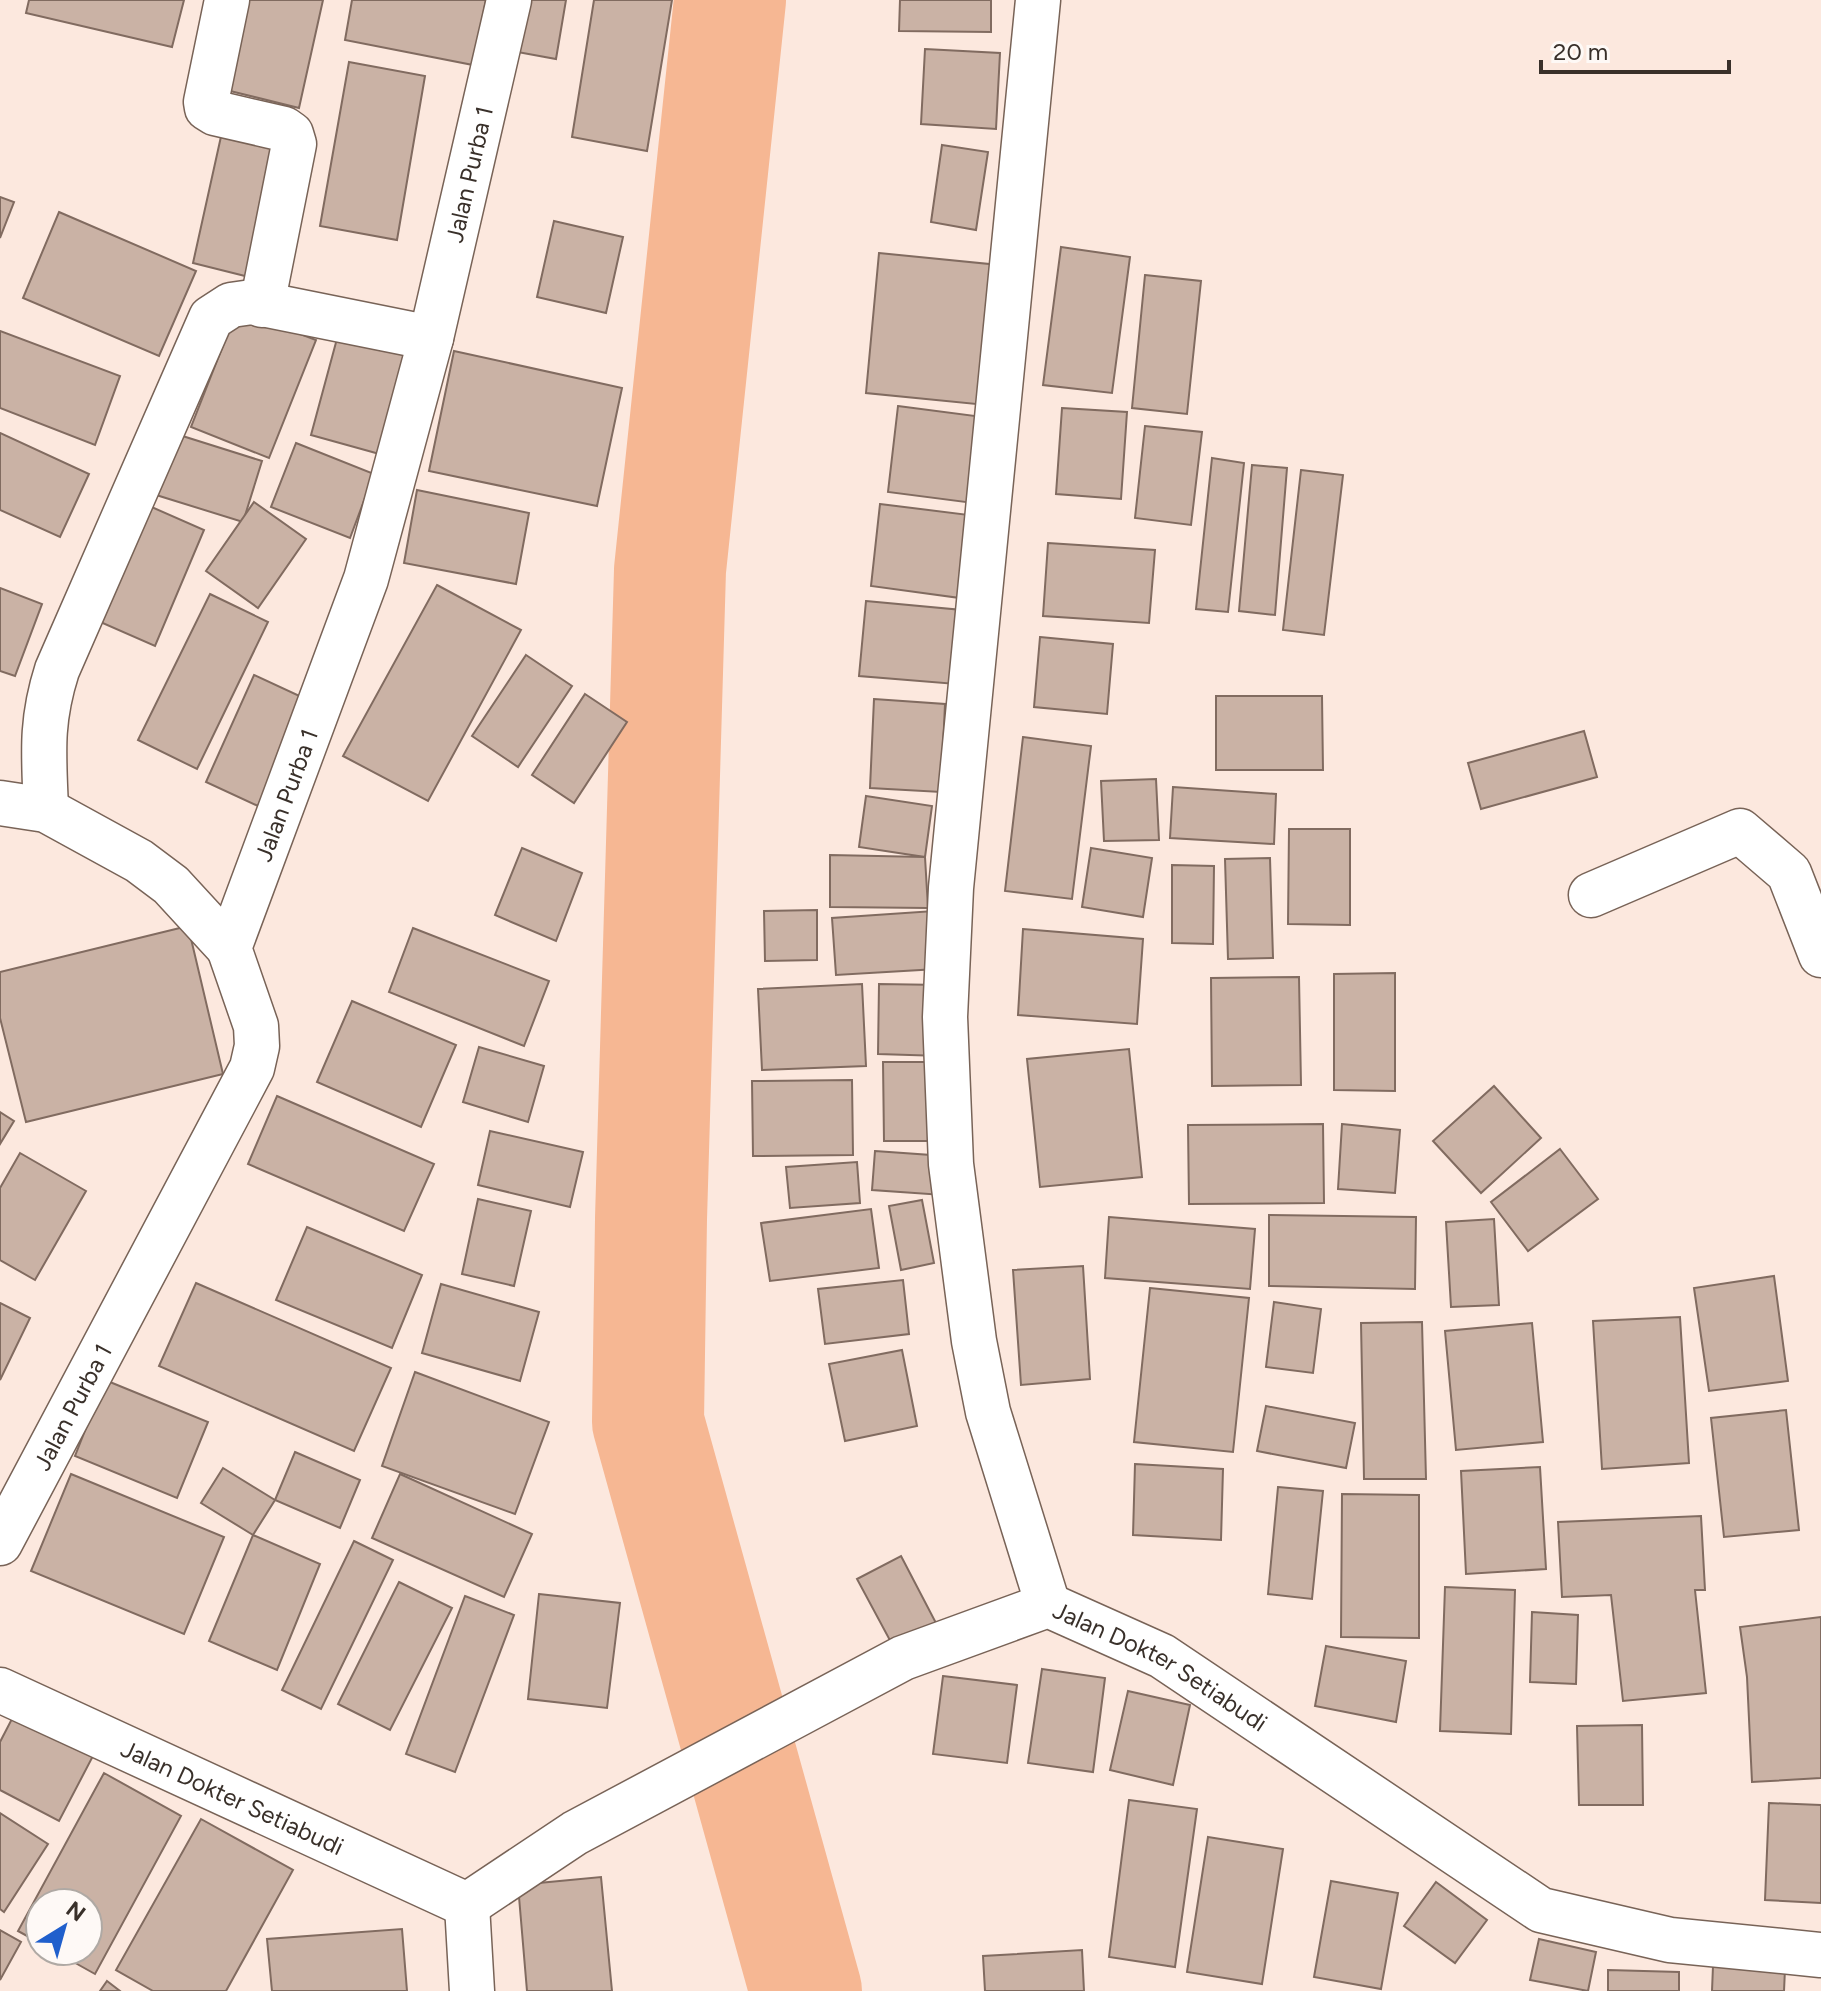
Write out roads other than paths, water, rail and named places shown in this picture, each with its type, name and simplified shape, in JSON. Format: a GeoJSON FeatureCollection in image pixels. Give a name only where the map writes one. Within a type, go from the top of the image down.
{"type":"FeatureCollection","features":[{"type":"Feature","properties":{"kind":"street"},"geometry":{"type":"LineString","coordinates":[[227,0],[207,108],[215,113],[284,129],[291,134],[294,144],[262,305]]}},
{"type":"Feature","properties":{"kind":"street","name":"Jalan Purba 1"},"geometry":{"type":"LineString","coordinates":[[0,1543],[252,1068],[257,1046],[256,1026],[229,948],[366,579],[431,338],[509,0]]}},
{"type":"Feature","properties":{"kind":"street"},"geometry":{"type":"LineString","coordinates":[[1038,0],[951,888],[945,1017],[951,1164],[974,1341],[988,1412],[1048,1605]]}},
{"type":"Feature","properties":{"kind":"street"},"geometry":{"type":"LineString","coordinates":[[46,810],[42,731],[57,670],[211,318],[231,305],[243,302],[431,338]]}},
{"type":"Feature","properties":{"kind":"street"},"geometry":{"type":"LineString","coordinates":[[0,803],[46,810],[110,843],[171,885],[229,948]]}},
{"type":"Feature","properties":{"kind":"street"},"geometry":{"type":"LineString","coordinates":[[1591,895],[1740,831],[1789,873],[1821,955]]}},
{"type":"Feature","properties":{"kind":"street","name":"Jalan Dokter Setiabudi"},"geometry":{"type":"LineString","coordinates":[[3,1698],[467,1905],[575,1833],[903,1658],[1048,1605],[1162,1656],[1541,1910],[1670,1940],[1821,1955]]}},
{"type":"Feature","properties":{"kind":"street"},"geometry":{"type":"LineString","coordinates":[[467,1905],[472,1991]]}},
{"type":"Feature","properties":{"kind":"waterway"},"geometry":{"type":"LineString","coordinates":[[730,0],[670,570],[648,1422],[806,1991]]}}]}
